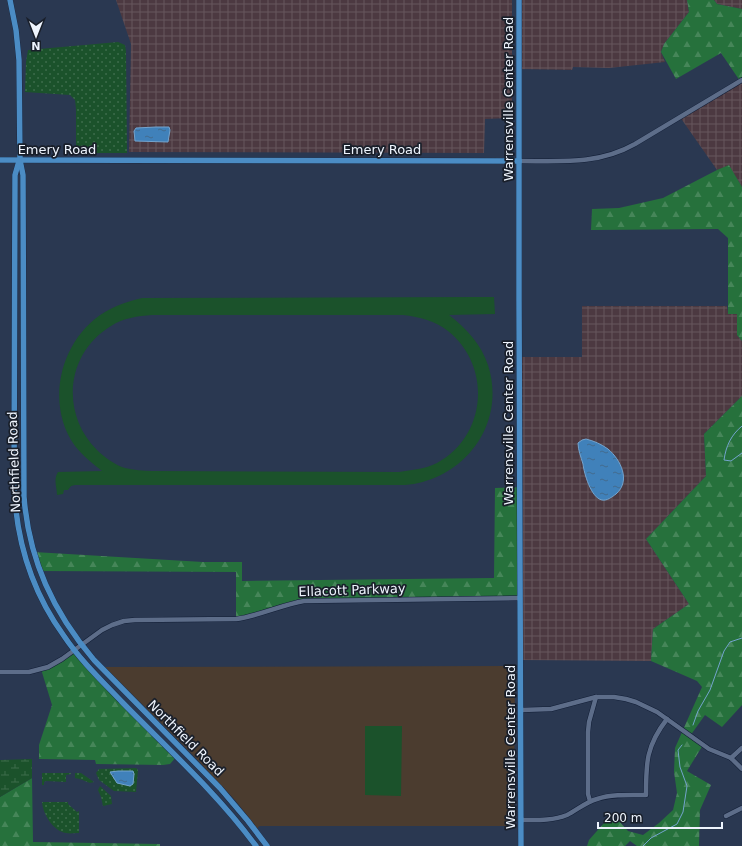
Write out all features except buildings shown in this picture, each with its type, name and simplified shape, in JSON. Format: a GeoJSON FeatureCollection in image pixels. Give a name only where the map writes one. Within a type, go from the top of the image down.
{"type":"FeatureCollection","features":[{"type":"Feature","properties":{"kind":"main road","name":"Northfield Road"},"geometry":{"type":"LineString","coordinates":[[10,0],[18,49],[20,160],[24,175],[24,497],[31,544],[49,593],[64,619],[82,645],[94,660],[220,788],[267,846]]}},
{"type":"Feature","properties":{"kind":"main road","name":"Warrensville Center Road"},"geometry":{"type":"LineString","coordinates":[[520,0],[521,846]]}},
{"type":"Feature","properties":{"kind":"main road","name":"Emery Road"},"geometry":{"type":"LineString","coordinates":[[0,160],[519,161]]}},
{"type":"Feature","properties":{"kind":"main road","name":"Northfield Road"},"geometry":{"type":"LineString","coordinates":[[20,160],[15,175],[14,494],[22,544],[32,577],[63,636],[74,650],[213,793],[239,823],[256,846]]}},
{"type":"Feature","properties":{"kind":"main road"},"geometry":{"type":"LineString","coordinates":[[15,232],[23,232]]}},
{"type":"Feature","properties":{"kind":"main road"},"geometry":{"type":"LineString","coordinates":[[14,312],[23,312]]}},
{"type":"Feature","properties":{"kind":"main road"},"geometry":{"type":"LineString","coordinates":[[14,386],[23,386]]}},
{"type":"Feature","properties":{"kind":"main road"},"geometry":{"type":"LineString","coordinates":[[14,430],[23,430]]}},
{"type":"Feature","properties":{"kind":"street","name":"Emery Road"},"geometry":{"type":"LineString","coordinates":[[519,161],[584,160],[600,158],[617,153],[634,145],[742,80]]}},
{"type":"Feature","properties":{"kind":"street","name":"Ellacott Parkway"},"geometry":{"type":"LineString","coordinates":[[0,672],[29,672],[54,664],[102,630],[124,621],[245,618],[292,603],[304,601],[520,598]]}},
{"type":"Feature","properties":{"kind":"street"},"geometry":{"type":"LineString","coordinates":[[590,801],[588,794],[588,732],[589,722],[596,697]]}},
{"type":"Feature","properties":{"kind":"street"},"geometry":{"type":"LineString","coordinates":[[521,710],[551,709],[596,697],[614,697],[636,702],[648,707],[667,719],[709,749],[731,758],[742,769]]}},
{"type":"Feature","properties":{"kind":"street"},"geometry":{"type":"LineString","coordinates":[[521,820],[557,818],[573,812],[590,801],[604,796],[646,796],[646,767],[650,750],[654,737],[667,719]]}},
{"type":"Feature","properties":{"kind":"street"},"geometry":{"type":"LineString","coordinates":[[731,758],[742,748]]}},
{"type":"Feature","properties":{"kind":"street"},"geometry":{"type":"LineString","coordinates":[[726,816],[742,808]]}},
{"type":"Feature","properties":{"kind":"shaded area"},"geometry":{"type":"Polygon","coordinates":[[[116,0],[512,0],[512,118],[485,119],[484,153],[129,152],[131,44],[116,0]]]}},
{"type":"Feature","properties":{"kind":"shaded area"},"geometry":{"type":"Polygon","coordinates":[[[519,0],[687,0],[689,12],[664,44],[661,52],[665,62],[609,68],[573,67],[572,70],[519,69],[519,0]]]}},
{"type":"Feature","properties":{"kind":"shaded area"},"geometry":{"type":"Polygon","coordinates":[[[714,0],[742,0],[742,9],[717,4],[714,0]]]}},
{"type":"Feature","properties":{"kind":"shaded area"},"geometry":{"type":"Polygon","coordinates":[[[742,80],[742,187],[729,166],[717,170],[680,117],[742,80]]]}},
{"type":"Feature","properties":{"kind":"shaded area"},"geometry":{"type":"Polygon","coordinates":[[[582,306],[727,306],[728,314],[737,314],[737,335],[742,341],[742,396],[704,434],[706,476],[646,539],[689,604],[653,629],[651,661],[521,660],[519,357],[582,357],[582,306]]]}},
{"type":"Feature","properties":{"kind":"shaded area"},"geometry":{"type":"Polygon","coordinates":[[[515,666],[514,826],[260,826],[258,829],[235,800],[192,754],[105,667],[515,666]]]}},
{"type":"Feature","properties":{"kind":"green space"},"geometry":{"type":"Polygon","coordinates":[[[687,0],[714,0],[717,4],[742,9],[742,80],[740,81],[721,53],[676,79],[661,52],[664,44],[689,12],[687,0]]]}},
{"type":"Feature","properties":{"kind":"green space"},"geometry":{"type":"Polygon","coordinates":[[[118,42],[125,45],[126,51],[127,153],[77,153],[75,100],[70,95],[25,92],[28,50],[118,42]]]}},
{"type":"Feature","properties":{"kind":"green space"},"geometry":{"type":"Polygon","coordinates":[[[729,165],[742,187],[742,341],[737,335],[737,314],[728,314],[728,238],[718,229],[591,230],[592,209],[619,208],[663,198],[729,165]]]}},
{"type":"Feature","properties":{"kind":"green space"},"geometry":{"type":"Polygon","coordinates":[[[494,297],[495,314],[449,315],[473,337],[488,365],[492,387],[491,408],[486,428],[476,445],[462,460],[446,472],[426,481],[405,485],[75,485],[71,486],[68,490],[64,490],[63,494],[57,495],[55,481],[58,472],[102,471],[75,446],[66,429],[60,411],[59,392],[62,373],[68,354],[77,338],[90,323],[114,307],[142,298],[494,297]],[[152,315],[126,319],[111,326],[96,338],[85,352],[77,367],[73,384],[73,402],[77,419],[85,435],[100,453],[117,465],[135,470],[399,472],[428,467],[437,463],[454,451],[466,436],[474,419],[478,400],[477,381],[472,363],[462,346],[448,331],[427,320],[403,315],[152,315]]]}},
{"type":"Feature","properties":{"kind":"green space"},"geometry":{"type":"Polygon","coordinates":[[[742,396],[742,705],[722,727],[705,715],[690,736],[703,745],[687,771],[711,785],[700,810],[699,846],[637,846],[630,841],[625,846],[587,846],[589,840],[604,823],[617,819],[628,831],[643,835],[673,810],[677,793],[674,772],[675,748],[702,687],[697,681],[651,661],[653,629],[689,604],[646,539],[706,476],[704,434],[742,396]]]}},
{"type":"Feature","properties":{"kind":"green space"},"geometry":{"type":"Polygon","coordinates":[[[520,487],[520,598],[304,601],[236,619],[236,572],[40,571],[34,552],[203,562],[242,562],[242,581],[494,578],[495,488],[520,487]]]}},
{"type":"Feature","properties":{"kind":"green space"},"geometry":{"type":"Polygon","coordinates":[[[74,650],[177,756],[170,764],[96,764],[95,760],[39,759],[39,745],[52,705],[41,669],[74,650]]]}},
{"type":"Feature","properties":{"kind":"green space"},"geometry":{"type":"Polygon","coordinates":[[[365,726],[402,726],[401,796],[365,795],[365,726]]]}},
{"type":"Feature","properties":{"kind":"green space"},"geometry":{"type":"Polygon","coordinates":[[[32,759],[32,778],[0,797],[0,760],[32,759]]]}},
{"type":"Feature","properties":{"kind":"green space"},"geometry":{"type":"Polygon","coordinates":[[[136,768],[138,770],[136,792],[114,791],[99,780],[96,773],[99,769],[136,768]]]}},
{"type":"Feature","properties":{"kind":"green space"},"geometry":{"type":"Polygon","coordinates":[[[42,773],[71,774],[66,775],[66,782],[46,781],[44,782],[44,785],[42,785],[42,773]]]}},
{"type":"Feature","properties":{"kind":"green space"},"geometry":{"type":"Polygon","coordinates":[[[75,773],[81,773],[94,782],[90,783],[75,778],[75,773]]]}},
{"type":"Feature","properties":{"kind":"green space"},"geometry":{"type":"Polygon","coordinates":[[[32,778],[33,842],[160,844],[160,846],[0,846],[0,797],[32,778]]]}},
{"type":"Feature","properties":{"kind":"green space"},"geometry":{"type":"Polygon","coordinates":[[[100,786],[111,796],[112,804],[103,806],[98,790],[100,786]]]}},
{"type":"Feature","properties":{"kind":"green space"},"geometry":{"type":"Polygon","coordinates":[[[42,802],[68,802],[68,804],[77,812],[79,811],[79,833],[61,832],[57,829],[44,812],[42,802]]]}},
{"type":"Feature","properties":{"kind":"water"},"geometry":{"type":"Polygon","coordinates":[[[169,127],[168,142],[135,141],[134,131],[136,128],[169,127]]]}},
{"type":"Feature","properties":{"kind":"water"},"geometry":{"type":"Polygon","coordinates":[[[586,439],[608,449],[620,465],[623,483],[616,494],[608,499],[602,500],[598,498],[591,490],[585,473],[578,443],[586,439]]]}},
{"type":"Feature","properties":{"kind":"water"},"geometry":{"type":"Polygon","coordinates":[[[133,771],[133,784],[130,786],[117,783],[110,772],[133,771]]]}},
{"type":"Feature","properties":{"kind":"waterway"},"geometry":{"type":"LineString","coordinates":[[742,426],[730,441],[724,460],[731,461],[742,453]]}},
{"type":"Feature","properties":{"kind":"waterway"},"geometry":{"type":"LineString","coordinates":[[693,725],[698,711],[710,690],[724,651],[730,642],[742,638]]}},
{"type":"Feature","properties":{"kind":"waterway"},"geometry":{"type":"LineString","coordinates":[[643,846],[651,838],[677,824],[683,812],[687,786],[680,767],[678,750],[682,745]]}}]}
